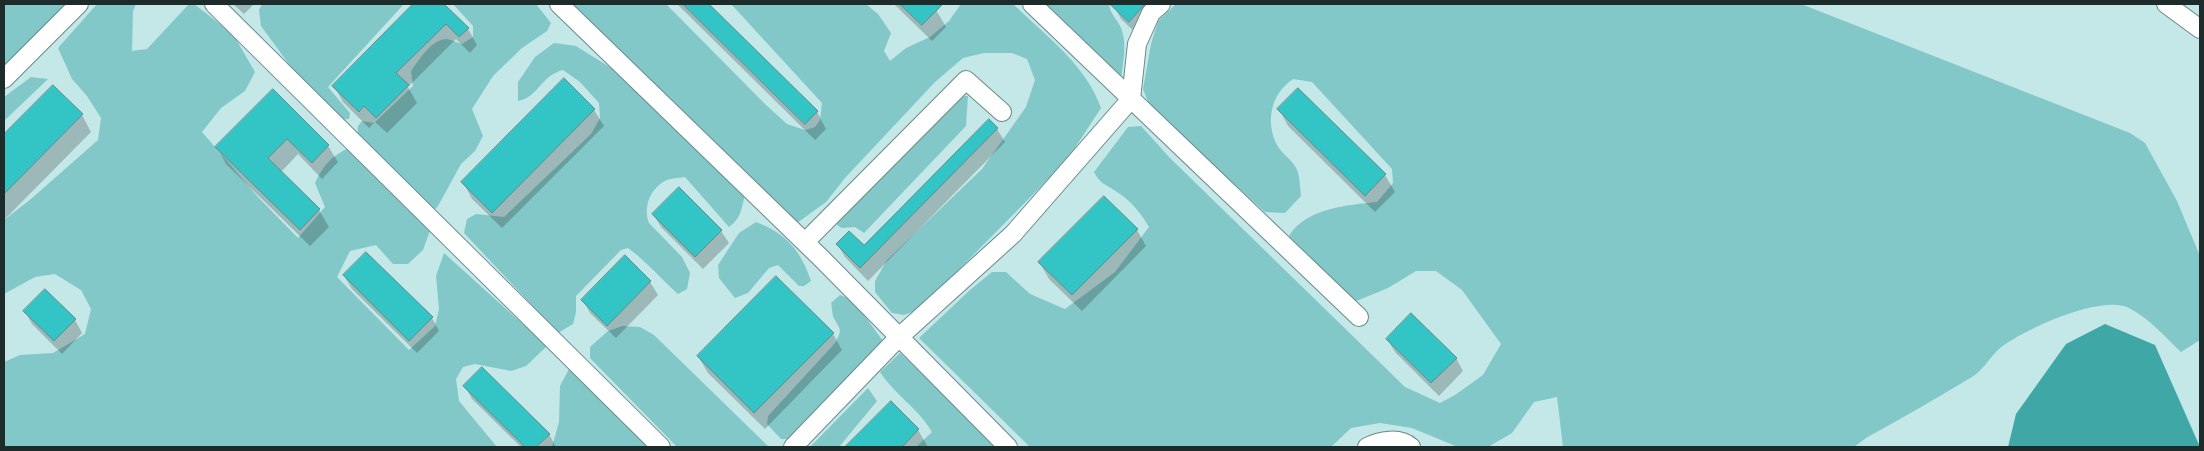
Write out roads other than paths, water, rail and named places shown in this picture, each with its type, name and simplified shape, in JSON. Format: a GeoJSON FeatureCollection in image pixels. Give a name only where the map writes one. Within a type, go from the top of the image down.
{"type":"FeatureCollection","features":[{"type":"Feature","properties":{"kind":"lane"},"geometry":{"type":"LineString","coordinates":[[4,79],[79,4]]}},
{"type":"Feature","properties":{"kind":"lane"},"geometry":{"type":"LineString","coordinates":[[214,4],[661,447]]}},
{"type":"Feature","properties":{"kind":"lane"},"geometry":{"type":"LineString","coordinates":[[559,4],[805,242],[1008,447]]}},
{"type":"Feature","properties":{"kind":"lane"},"geometry":{"type":"LineString","coordinates":[[1032,4],[1359,317]]}},
{"type":"Feature","properties":{"kind":"lane"},"geometry":{"type":"LineString","coordinates":[[794,447],[898,338],[1013,234],[1131,99],[1137,44],[1151,13],[1160,4]]}},
{"type":"Feature","properties":{"kind":"lane"},"geometry":{"type":"LineString","coordinates":[[2166,4],[2200,29]]}},
{"type":"Feature","properties":{"kind":"lane"},"geometry":{"type":"LineString","coordinates":[[805,242],[966,80],[1002,112]]}},
{"type":"Feature","properties":{"kind":"lane"},"geometry":{"type":"LineString","coordinates":[[1368,447],[1384,441],[1405,442],[1411,447]]}}]}
